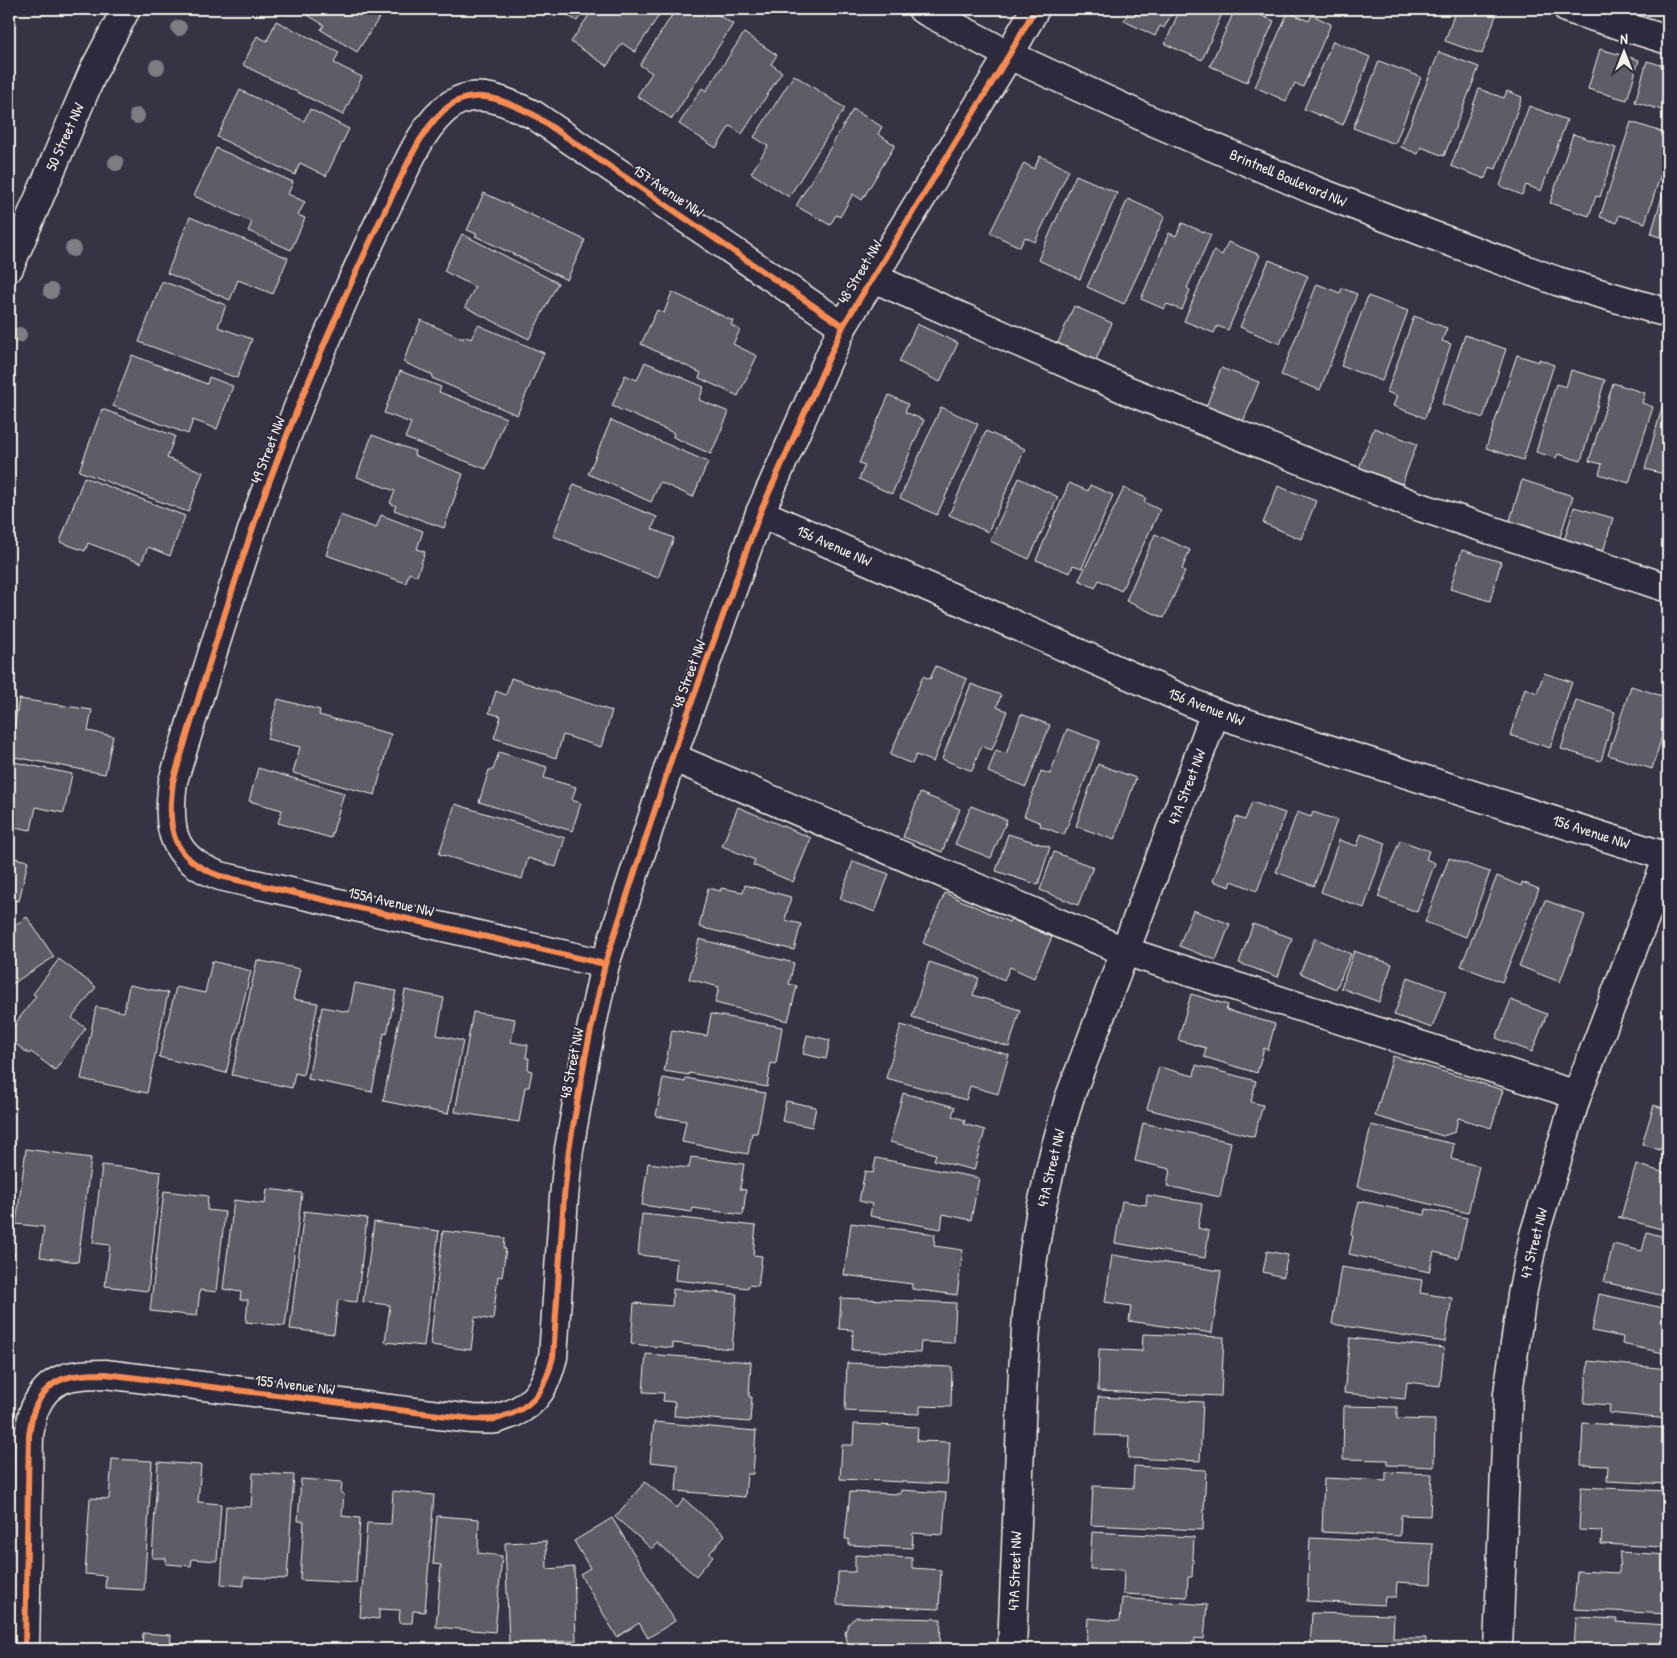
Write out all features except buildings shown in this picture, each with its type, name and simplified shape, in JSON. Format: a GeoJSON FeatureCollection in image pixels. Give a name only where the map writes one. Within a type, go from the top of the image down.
{"type":"FeatureCollection","features":[{"type":"Feature","properties":{"kind":"street","name":"50 Street NW"},"geometry":{"type":"LineString","coordinates":[[9,268],[94,72],[126,9]]}},
{"type":"Feature","properties":{"kind":"street","name":"Brintnell Boulevard NW"},"geometry":{"type":"LineString","coordinates":[[922,9],[1009,55],[1152,121],[1314,190],[1557,281],[1668,313]]}},
{"type":"Feature","properties":{"kind":"street","name":"48 Street NW"},"geometry":{"type":"LineString","coordinates":[[530,1403],[541,1390],[548,1376],[553,1357],[559,1251],[569,1149],[604,964],[672,757],[760,513],[843,326],[1009,55],[1035,9]]}},
{"type":"Feature","properties":{"kind":"street"},"geometry":{"type":"LineString","coordinates":[[1568,9],[1668,40]]}},
{"type":"Feature","properties":{"kind":"street","name":"157 Avenue NW"},"geometry":{"type":"LineString","coordinates":[[471,97],[494,97],[534,115],[843,326]]}},
{"type":"Feature","properties":{"kind":"street","name":"49 Street NW"},"geometry":{"type":"LineString","coordinates":[[179,849],[170,823],[173,781],[246,549],[298,407],[328,333],[379,220],[424,134],[439,114],[454,103],[471,97]]}},
{"type":"Feature","properties":{"kind":"street"},"geometry":{"type":"LineString","coordinates":[[871,278],[1129,391],[1411,504],[1668,588]]}},
{"type":"Feature","properties":{"kind":"street","name":"156 Avenue NW"},"geometry":{"type":"LineString","coordinates":[[760,513],[1215,713],[1668,857]]}},
{"type":"Feature","properties":{"kind":"street","name":"47A Street NW"},"geometry":{"type":"LineString","coordinates":[[1012,1649],[1023,1371],[1027,1315],[1041,1209],[1069,1099],[1215,713]]}},
{"type":"Feature","properties":{"kind":"street"},"geometry":{"type":"LineString","coordinates":[[672,757],[1124,951],[1577,1095]]}},
{"type":"Feature","properties":{"kind":"street","name":"155A Avenue NW"},"geometry":{"type":"LineString","coordinates":[[179,849],[204,870],[220,876],[604,964]]}},
{"type":"Feature","properties":{"kind":"street","name":"47 Street NW"},"geometry":{"type":"LineString","coordinates":[[1498,1649],[1508,1393],[1522,1295],[1534,1235],[1577,1095],[1668,857]]}},
{"type":"Feature","properties":{"kind":"street","name":"155 Avenue NW"},"geometry":{"type":"LineString","coordinates":[[25,1649],[29,1435],[34,1408],[54,1382],[73,1375],[105,1374],[472,1419],[497,1419],[521,1410],[530,1403]]}},
{"type":"Feature","properties":{"kind":"cycle path"},"geometry":{"type":"LineString","coordinates":[[25,1649],[29,1435],[35,1408],[47,1389],[55,1383],[73,1376],[105,1374],[472,1419],[498,1419],[511,1414],[528,1404],[540,1392],[553,1357],[569,1149],[585,1058],[605,964],[672,757],[760,513],[843,326],[1009,55],[1035,9]]}},
{"type":"Feature","properties":{"kind":"cycle path"},"geometry":{"type":"LineString","coordinates":[[605,964],[220,876],[203,869],[182,851],[172,827],[171,798],[173,781],[265,493],[326,340],[409,161],[432,123],[452,104],[462,99],[473,97],[494,99],[534,115],[843,326]]}}]}
